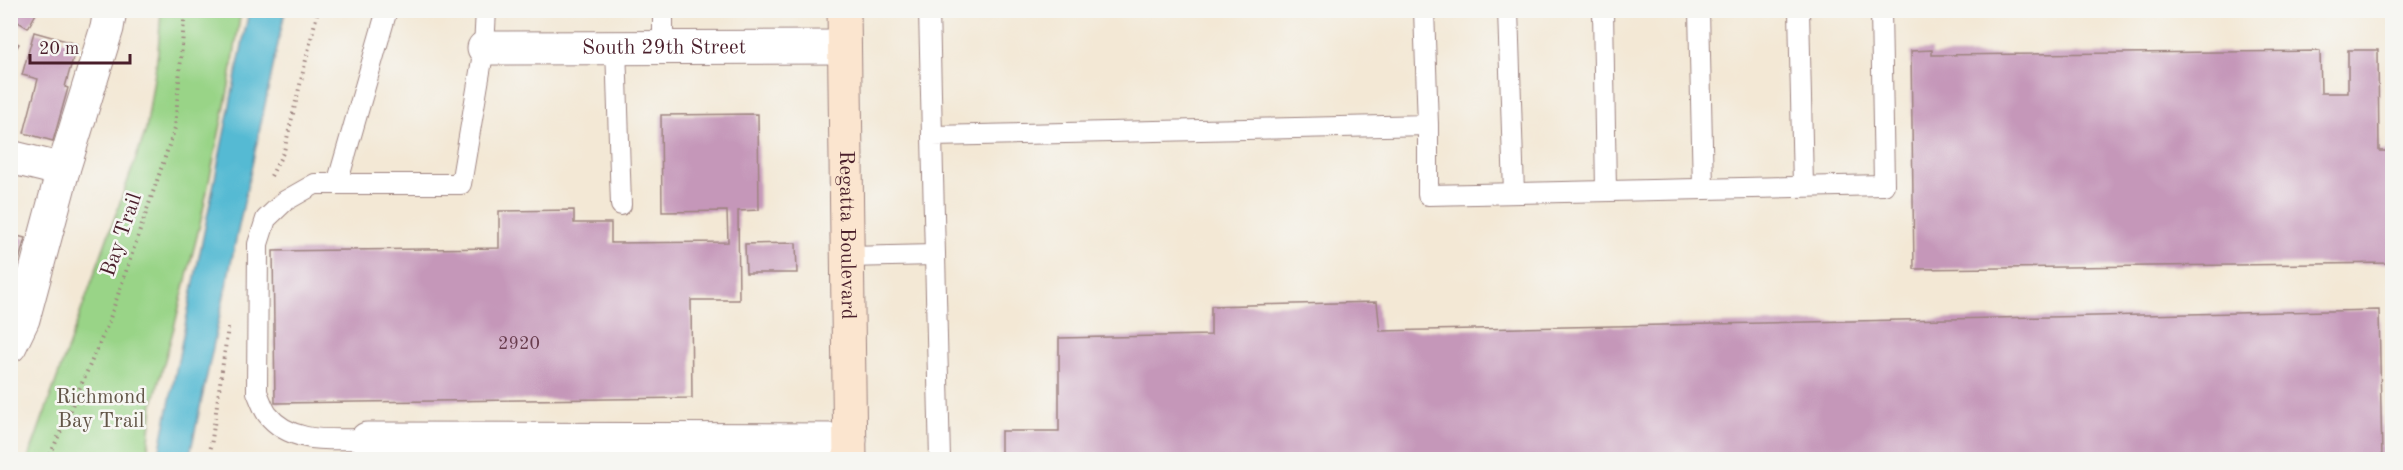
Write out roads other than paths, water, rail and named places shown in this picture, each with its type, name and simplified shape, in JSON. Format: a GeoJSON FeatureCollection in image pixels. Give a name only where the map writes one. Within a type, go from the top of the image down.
{"type":"FeatureCollection","features":[{"type":"Feature","properties":{"kind":"street"},"geometry":{"type":"LineString","coordinates":[[10,346],[22,319],[63,170],[107,28],[110,10]]}},
{"type":"Feature","properties":{"kind":"street","name":"Regatta Boulevard"},"geometry":{"type":"LineString","coordinates":[[844,10],[850,450]]}},
{"type":"Feature","properties":{"kind":"street","name":"South 29th Street"},"geometry":{"type":"LineString","coordinates":[[484,48],[844,47]]}},
{"type":"Feature","properties":{"kind":"street"},"geometry":{"type":"LineString","coordinates":[[10,157],[63,170]]}},
{"type":"Feature","properties":{"kind":"street"},"geometry":{"type":"LineString","coordinates":[[368,439],[850,450]]}},
{"type":"Feature","properties":{"kind":"lane"},"geometry":{"type":"LineString","coordinates":[[337,184],[387,10]]}},
{"type":"Feature","properties":{"kind":"lane"},"geometry":{"type":"LineString","coordinates":[[368,439],[307,439],[287,430],[267,414],[257,392],[258,244],[266,219],[285,201],[315,184],[461,184],[484,48],[486,10]]}},
{"type":"Feature","properties":{"kind":"lane"},"geometry":{"type":"LineString","coordinates":[[663,10],[663,46]]}},
{"type":"Feature","properties":{"kind":"lane"},"geometry":{"type":"LineString","coordinates":[[929,10],[940,459]]}},
{"type":"Feature","properties":{"kind":"lane"},"geometry":{"type":"LineString","coordinates":[[1424,10],[1428,195],[1884,185],[1881,10]]}},
{"type":"Feature","properties":{"kind":"lane"},"geometry":{"type":"LineString","coordinates":[[1508,10],[1514,193]]}},
{"type":"Feature","properties":{"kind":"lane"},"geometry":{"type":"LineString","coordinates":[[1603,10],[1606,191]]}},
{"type":"Feature","properties":{"kind":"lane"},"geometry":{"type":"LineString","coordinates":[[1699,10],[1703,189]]}},
{"type":"Feature","properties":{"kind":"lane"},"geometry":{"type":"LineString","coordinates":[[1799,10],[1803,186]]}},
{"type":"Feature","properties":{"kind":"lane"},"geometry":{"type":"LineString","coordinates":[[616,46],[621,205]]}},
{"type":"Feature","properties":{"kind":"lane"},"geometry":{"type":"LineString","coordinates":[[932,136],[1428,124]]}},
{"type":"Feature","properties":{"kind":"lane"},"geometry":{"type":"LineString","coordinates":[[848,257],[935,255]]}},
{"type":"Feature","properties":{"kind":"water"},"geometry":{"type":"Polygon","coordinates":[[[249,11],[285,11],[189,459],[158,459],[249,11]]]}},
{"type":"Feature","properties":{"kind":"park label","name":"Richmond Bay Trail"},"geometry":{"type":"Point","coordinates":[101,409]}}]}
